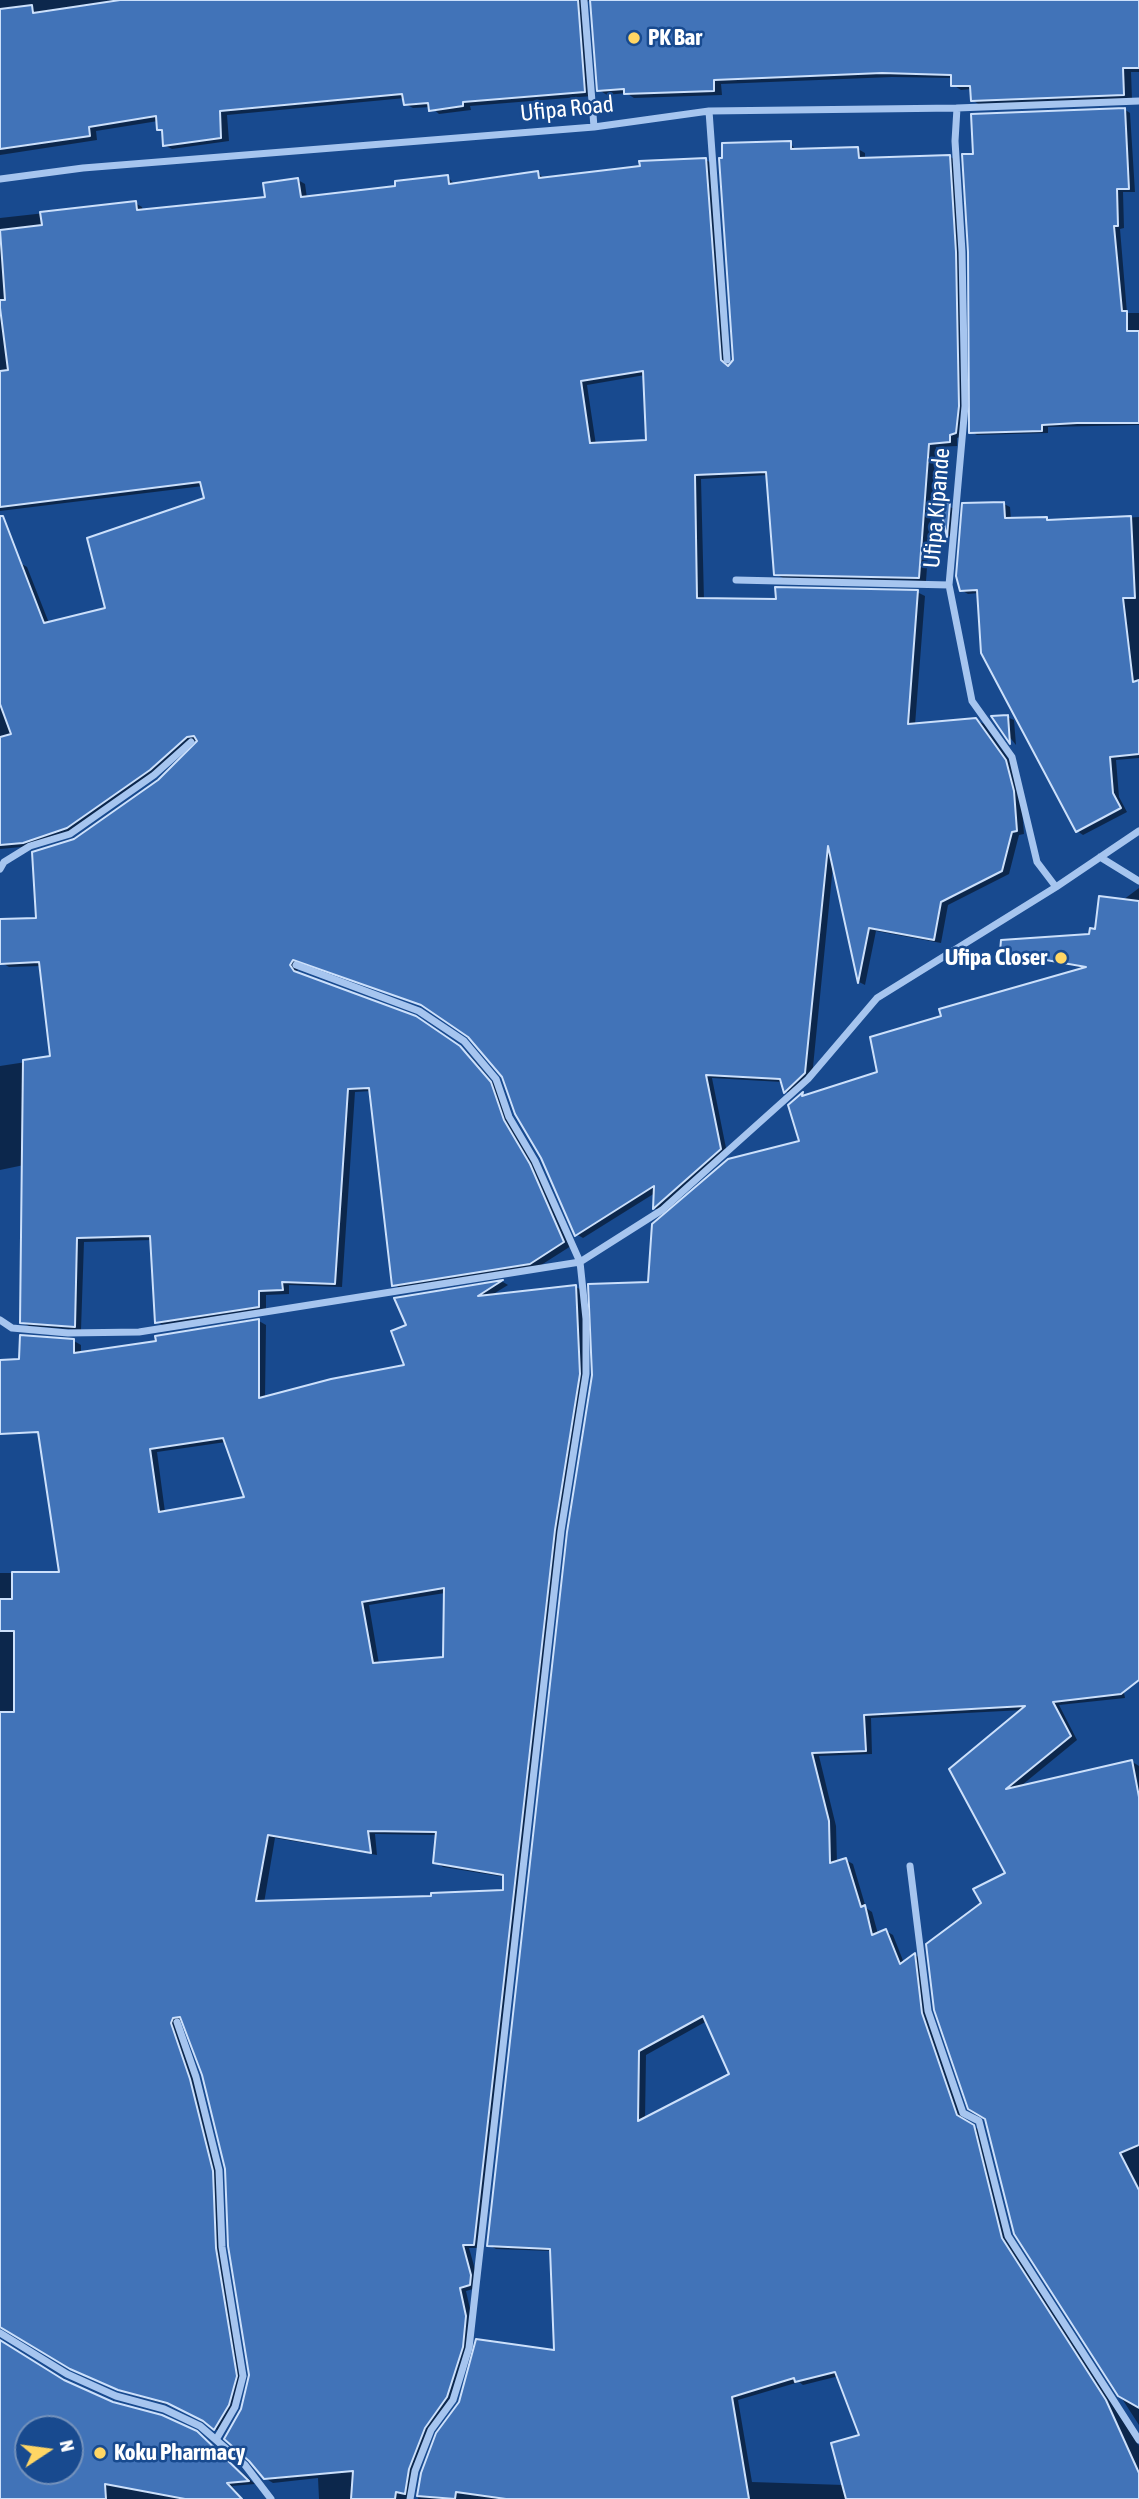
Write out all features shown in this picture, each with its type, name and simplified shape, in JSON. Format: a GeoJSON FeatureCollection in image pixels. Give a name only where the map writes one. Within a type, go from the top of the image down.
{"type":"FeatureCollection","features":[{"type":"Feature","properties":{"kind":"street"},"geometry":{"type":"LineString","coordinates":[[584,0],[594,127]]}},
{"type":"Feature","properties":{"kind":"street","name":"Ufipa Road"},"geometry":{"type":"LineString","coordinates":[[0,179],[83,167],[594,127],[709,111],[957,108],[1139,102]]}},
{"type":"Feature","properties":{"kind":"street","name":"Ufipa Kipande"},"geometry":{"type":"LineString","coordinates":[[957,108],[955,141],[962,252],[965,406],[950,585],[972,701],[1012,757],[1037,862],[1056,887]]}},
{"type":"Feature","properties":{"kind":"street"},"geometry":{"type":"LineString","coordinates":[[709,111],[727,360]]}},
{"type":"Feature","properties":{"kind":"street"},"geometry":{"type":"LineString","coordinates":[[736,580],[950,585]]}},
{"type":"Feature","properties":{"kind":"street"},"geometry":{"type":"LineString","coordinates":[[0,869],[4,862],[30,846],[70,834],[154,775],[191,741]]}},
{"type":"Feature","properties":{"kind":"street"},"geometry":{"type":"LineString","coordinates":[[0,1320],[12,1328],[68,1333],[139,1332],[580,1262],[662,1210],[808,1079],[877,998],[1056,887],[1139,831]]}},
{"type":"Feature","properties":{"kind":"street"},"geometry":{"type":"LineString","coordinates":[[1100,857],[1139,881]]}},
{"type":"Feature","properties":{"kind":"street"},"geometry":{"type":"LineString","coordinates":[[296,965],[419,1011],[464,1041],[496,1079],[509,1117],[535,1161],[580,1262],[586,1319],[586,1374],[561,1531],[469,2348],[453,2400],[431,2430],[415,2471],[410,2499]]}},
{"type":"Feature","properties":{"kind":"street"},"geometry":{"type":"LineString","coordinates":[[910,1866],[928,2011],[962,2113],[979,2120],[1008,2236],[1139,2440]]}},
{"type":"Feature","properties":{"kind":"street"},"geometry":{"type":"LineString","coordinates":[[177,2022],[196,2077],[219,2170],[222,2247],[243,2376],[234,2407],[217,2438]]}},
{"type":"Feature","properties":{"kind":"street"},"geometry":{"type":"LineString","coordinates":[[0,2333],[67,2374],[116,2396],[164,2409],[217,2438],[246,2465],[271,2499]]}},
{"type":"Feature","properties":{"kind":"building"},"geometry":{"type":"Polygon","coordinates":[[[120,0],[578,0],[585,92],[463,102],[463,106],[429,111],[428,103],[404,105],[402,94],[220,111],[221,138],[163,146],[162,130],[157,130],[156,116],[89,127],[90,136],[0,149],[0,9],[32,5],[33,13],[120,0]]]}},
{"type":"Feature","properties":{"kind":"building"},"geometry":{"type":"Polygon","coordinates":[[[590,0],[1139,0],[1139,68],[1123,68],[1124,95],[971,101],[970,86],[951,86],[951,75],[882,73],[714,80],[714,91],[624,94],[624,89],[597,91],[590,0]]]}},
{"type":"Feature","properties":{"kind":"building"},"geometry":{"type":"Polygon","coordinates":[[[1125,108],[1129,189],[1117,189],[1118,226],[1114,226],[1122,311],[1127,311],[1127,331],[1139,331],[1139,423],[1042,425],[1042,431],[969,433],[968,252],[962,154],[973,154],[971,114],[1125,108]]]}},
{"type":"Feature","properties":{"kind":"building"},"geometry":{"type":"Polygon","coordinates":[[[791,141],[791,149],[858,147],[859,158],[950,155],[956,252],[959,406],[956,433],[950,435],[950,442],[929,444],[919,578],[774,575],[766,472],[695,475],[697,598],[776,599],[775,587],[918,590],[908,724],[976,718],[1006,760],[1014,791],[1017,831],[1012,832],[1002,871],[941,902],[934,940],[869,928],[858,983],[828,846],[805,1073],[784,1093],[780,1079],[706,1075],[721,1149],[653,1209],[654,1186],[575,1236],[541,1158],[515,1114],[502,1077],[468,1037],[421,1005],[293,960],[290,965],[294,971],[416,1016],[460,1046],[491,1082],[504,1120],[530,1164],[564,1242],[530,1264],[392,1286],[369,1088],[348,1089],[335,1284],[282,1282],[283,1290],[259,1291],[259,1307],[155,1323],[150,1236],[77,1238],[75,1327],[20,1323],[23,1060],[50,1056],[39,962],[0,964],[0,919],[36,918],[32,852],[74,839],[158,780],[197,741],[194,736],[187,737],[150,770],[67,828],[23,843],[0,845],[0,737],[11,734],[0,704],[0,516],[3,516],[44,623],[105,608],[87,538],[204,498],[200,482],[0,507],[0,371],[8,370],[0,308],[0,300],[5,300],[0,230],[42,225],[40,212],[136,201],[137,210],[265,197],[263,183],[298,178],[301,197],[395,186],[395,181],[448,175],[449,184],[538,171],[539,178],[640,166],[639,161],[706,158],[721,360],[728,366],[733,360],[719,158],[722,158],[722,143],[791,141]],[[643,371],[581,381],[590,443],[646,440],[643,371]]]}},
{"type":"Feature","properties":{"kind":"building"},"geometry":{"type":"Polygon","coordinates":[[[1004,502],[1005,518],[1047,517],[1047,520],[1131,516],[1135,598],[1123,598],[1133,682],[1139,680],[1139,754],[1110,757],[1113,793],[1121,808],[1076,832],[981,653],[977,590],[960,591],[956,576],[962,503],[1004,502]]]}},
{"type":"Feature","properties":{"kind":"building"},"geometry":{"type":"Polygon","coordinates":[[[939,503],[950,503],[947,537],[939,503]]]}},
{"type":"Feature","properties":{"kind":"building"},"geometry":{"type":"Polygon","coordinates":[[[1008,715],[1010,744],[991,716],[1008,715]]]}},
{"type":"Feature","properties":{"kind":"building"},"geometry":{"type":"Polygon","coordinates":[[[1099,896],[1139,901],[1139,1680],[1121,1694],[1053,1702],[1071,1736],[1006,1789],[1132,1760],[1139,1797],[1139,2145],[1120,2153],[1139,2190],[1139,2408],[1118,2396],[1014,2234],[985,2119],[968,2109],[934,2010],[926,1944],[981,1903],[973,1889],[1005,1873],[949,1769],[1025,1706],[864,1715],[866,1751],[812,1753],[829,1821],[830,1863],[846,1858],[861,1907],[865,1905],[872,1935],[886,1929],[900,1964],[915,1953],[922,2013],[957,2115],[974,2125],[1002,2238],[1106,2400],[1139,2473],[1139,2499],[846,2499],[831,2443],[859,2435],[835,2372],[795,2382],[794,2378],[732,2397],[749,2499],[506,2499],[456,2492],[455,2499],[417,2496],[421,2473],[436,2433],[459,2402],[476,2339],[554,2350],[550,2249],[487,2246],[567,1532],[592,1375],[588,1284],[648,1282],[652,1224],[728,1159],[799,1141],[788,1105],[803,1092],[802,1096],[877,1072],[870,1037],[941,1016],[939,1009],[1086,967],[1000,952],[1001,940],[1089,934],[1090,928],[1095,929],[1099,896]],[[703,2016],[639,2051],[638,2121],[729,2074],[703,2016]]]}},
{"type":"Feature","properties":{"kind":"building"},"geometry":{"type":"Polygon","coordinates":[[[503,1280],[478,1296],[576,1285],[580,1374],[555,1530],[474,2245],[463,2245],[471,2275],[470,2285],[460,2288],[466,2316],[463,2347],[447,2397],[425,2428],[409,2469],[405,2494],[396,2492],[395,2499],[351,2499],[353,2471],[264,2479],[249,2461],[224,2439],[241,2409],[249,2375],[228,2246],[225,2169],[202,2075],[180,2017],[173,2018],[171,2023],[190,2079],[213,2171],[216,2248],[237,2376],[229,2405],[214,2430],[203,2421],[167,2403],[118,2390],[70,2369],[0,2327],[0,1712],[14,1712],[14,1631],[0,1631],[0,1599],[12,1599],[12,1572],[59,1572],[38,1432],[0,1434],[0,1360],[19,1359],[20,1335],[74,1339],[74,1353],[156,1341],[155,1336],[259,1319],[259,1398],[331,1379],[404,1365],[391,1331],[406,1325],[394,1298],[503,1280]],[[223,1438],[150,1449],[159,1512],[244,1497],[223,1438]],[[444,1588],[362,1602],[373,1663],[443,1657],[444,1588]],[[368,1831],[371,1853],[268,1835],[256,1901],[431,1896],[431,1893],[503,1890],[503,1875],[433,1863],[436,1832],[368,1831]]]}},
{"type":"Feature","properties":{"kind":"building"},"geometry":{"type":"Polygon","coordinates":[[[0,2340],[64,2380],[113,2402],[162,2415],[197,2431],[249,2481],[227,2483],[242,2499],[185,2499],[105,2484],[106,2499],[0,2499],[0,2340]]]}},
{"type":"Feature","properties":{"kind":"place","name":"PK Bar"},"geometry":{"type":"Point","coordinates":[634,38]}},
{"type":"Feature","properties":{"kind":"place","name":"Ufipa Closer"},"geometry":{"type":"Point","coordinates":[1061,958]}},
{"type":"Feature","properties":{"kind":"place","name":"Koku Pharmacy"},"geometry":{"type":"Point","coordinates":[100,2453]}}]}
